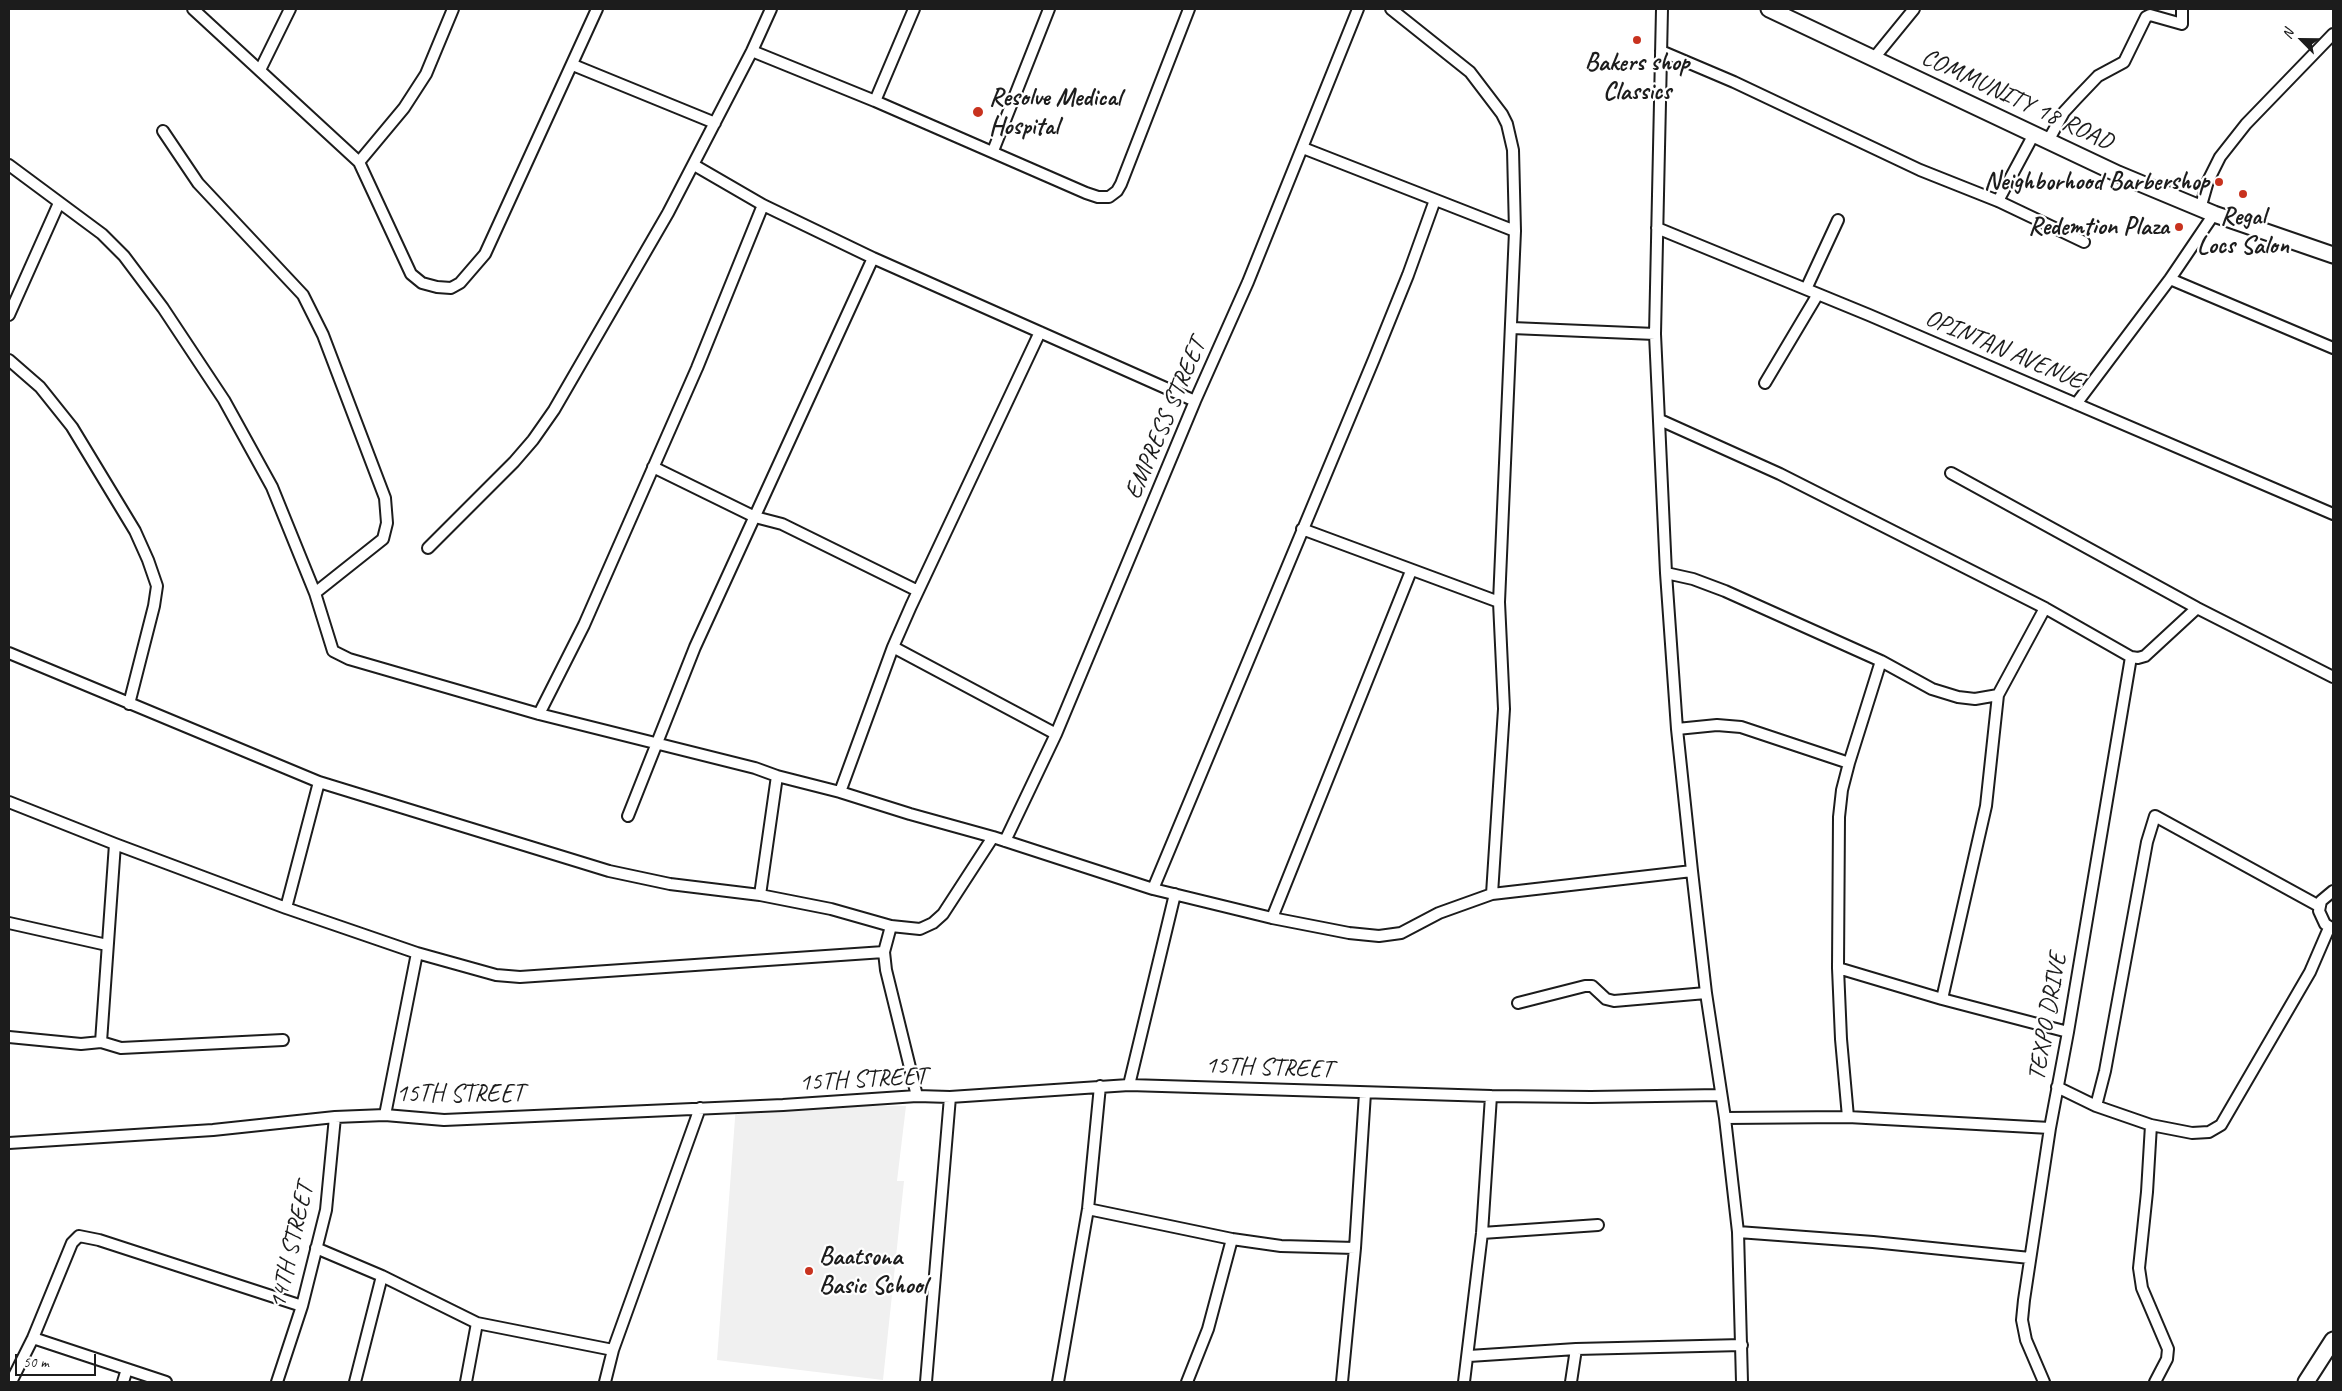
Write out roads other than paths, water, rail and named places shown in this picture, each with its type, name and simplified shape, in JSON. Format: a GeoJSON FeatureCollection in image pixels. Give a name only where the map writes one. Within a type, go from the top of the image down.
{"type":"FeatureCollection","features":[{"type":"Feature","properties":{"kind":"main road","name":"COMMUNITY 18 ROAD"},"geometry":{"type":"LineString","coordinates":[[1769,9],[2118,174],[2207,211],[2333,255]]}},
{"type":"Feature","properties":{"kind":"main road"},"geometry":{"type":"LineString","coordinates":[[2306,1382],[2332,1345]]}},
{"type":"Feature","properties":{"kind":"street"},"geometry":{"type":"LineString","coordinates":[[193,9],[359,162],[411,274],[422,283],[451,288],[460,283],[485,254],[597,9]]}},
{"type":"Feature","properties":{"kind":"street"},"geometry":{"type":"LineString","coordinates":[[260,70],[290,9]]}},
{"type":"Feature","properties":{"kind":"street"},"geometry":{"type":"LineString","coordinates":[[359,162],[404,108],[426,74],[453,9]]}},
{"type":"Feature","properties":{"kind":"street"},"geometry":{"type":"LineString","coordinates":[[428,548],[514,462],[533,440],[554,410],[694,165],[752,51],[770,9]]}},
{"type":"Feature","properties":{"kind":"street"},"geometry":{"type":"LineString","coordinates":[[875,101],[914,9]]}},
{"type":"Feature","properties":{"kind":"street"},"geometry":{"type":"LineString","coordinates":[[993,152],[1049,9]]}},
{"type":"Feature","properties":{"kind":"street"},"geometry":{"type":"LineString","coordinates":[[752,51],[875,101],[1086,193],[1098,197],[1109,197],[1117,191],[1121,184],[1189,9]]}},
{"type":"Feature","properties":{"kind":"street","name":"EMPRESS STREET"},"geometry":{"type":"LineString","coordinates":[[1005,842],[1056,734],[1195,401],[1248,282],[1358,9]]}},
{"type":"Feature","properties":{"kind":"street"},"geometry":{"type":"LineString","coordinates":[[1391,9],[1470,72],[1502,114],[1507,124],[1512,144],[1515,231],[1499,602],[1504,709],[1492,894]]}},
{"type":"Feature","properties":{"kind":"street"},"geometry":{"type":"LineString","coordinates":[[1662,9],[1655,334],[1666,573],[1677,729],[1692,871],[1706,993],[1725,1118],[1738,1232],[1742,1382]]}},
{"type":"Feature","properties":{"kind":"street"},"geometry":{"type":"LineString","coordinates":[[1874,58],[1914,9]]}},
{"type":"Feature","properties":{"kind":"street"},"geometry":{"type":"LineString","coordinates":[[2048,141],[2064,112],[2098,76],[2124,62],[2146,17],[2150,15],[2182,24],[2182,9]]}},
{"type":"Feature","properties":{"kind":"street"},"geometry":{"type":"LineString","coordinates":[[2076,404],[2170,279],[2207,211],[2208,181],[2220,157],[2246,124],[2333,34]]}},
{"type":"Feature","properties":{"kind":"street"},"geometry":{"type":"LineString","coordinates":[[1661,51],[1734,82],[1920,170],[1998,201],[2084,242]]}},
{"type":"Feature","properties":{"kind":"street"},"geometry":{"type":"LineString","coordinates":[[573,64],[715,123]]}},
{"type":"Feature","properties":{"kind":"street"},"geometry":{"type":"LineString","coordinates":[[163,131],[198,183],[303,295],[323,335],[385,498],[387,523],[383,539],[315,593]]}},
{"type":"Feature","properties":{"kind":"street"},"geometry":{"type":"LineString","coordinates":[[1998,201],[2034,134]]}},
{"type":"Feature","properties":{"kind":"street"},"geometry":{"type":"LineString","coordinates":[[1303,148],[1515,231]]}},
{"type":"Feature","properties":{"kind":"street"},"geometry":{"type":"LineString","coordinates":[[9,165],[102,234],[124,256],[174,323],[224,400],[272,487],[315,593],[333,651],[349,659],[539,714],[755,768],[776,776],[840,792],[993,837],[1154,889],[1272,918],[1349,934],[1379,936],[1401,933],[1439,913],[1492,894],[1692,871]]}},
{"type":"Feature","properties":{"kind":"street"},"geometry":{"type":"LineString","coordinates":[[694,165],[763,205],[872,258],[1195,401]]}},
{"type":"Feature","properties":{"kind":"street"},"geometry":{"type":"LineString","coordinates":[[1154,889],[1402,292],[1435,200]]}},
{"type":"Feature","properties":{"kind":"street"},"geometry":{"type":"LineString","coordinates":[[9,314],[59,203]]}},
{"type":"Feature","properties":{"kind":"street"},"geometry":{"type":"LineString","coordinates":[[539,714],[584,625],[697,368],[763,205]]}},
{"type":"Feature","properties":{"kind":"street"},"geometry":{"type":"LineString","coordinates":[[1806,289],[1838,220]]}},
{"type":"Feature","properties":{"kind":"street","name":"OPINTAN AVENUE"},"geometry":{"type":"LineString","coordinates":[[1657,228],[2226,466],[2333,514]]}},
{"type":"Feature","properties":{"kind":"street"},"geometry":{"type":"LineString","coordinates":[[628,816],[695,646],[872,258]]}},
{"type":"Feature","properties":{"kind":"street"},"geometry":{"type":"LineString","coordinates":[[2170,279],[2333,348]]}},
{"type":"Feature","properties":{"kind":"street"},"geometry":{"type":"LineString","coordinates":[[1764,383],[1818,294]]}},
{"type":"Feature","properties":{"kind":"street"},"geometry":{"type":"LineString","coordinates":[[1512,328],[1655,334]]}},
{"type":"Feature","properties":{"kind":"street"},"geometry":{"type":"LineString","coordinates":[[840,792],[894,647],[918,591],[1040,332]]}},
{"type":"Feature","properties":{"kind":"street"},"geometry":{"type":"LineString","coordinates":[[9,360],[40,387],[72,427],[135,531],[148,560],[157,586],[154,606],[129,704]]}},
{"type":"Feature","properties":{"kind":"street"},"geometry":{"type":"LineString","coordinates":[[1660,420],[1780,474],[2045,608],[2131,657],[2145,656],[2197,608]]}},
{"type":"Feature","properties":{"kind":"street"},"geometry":{"type":"LineString","coordinates":[[653,467],[755,517],[782,524],[918,591]]}},
{"type":"Feature","properties":{"kind":"street"},"geometry":{"type":"LineString","coordinates":[[1952,473],[2197,608],[2333,677]]}},
{"type":"Feature","properties":{"kind":"street"},"geometry":{"type":"LineString","coordinates":[[1302,529],[1411,571],[1499,602]]}},
{"type":"Feature","properties":{"kind":"street"},"geometry":{"type":"LineString","coordinates":[[1272,918],[1411,571]]}},
{"type":"Feature","properties":{"kind":"street"},"geometry":{"type":"LineString","coordinates":[[1666,573],[1693,579],[1725,591],[1881,661],[1932,689],[1958,697],[1975,699],[1998,695]]}},
{"type":"Feature","properties":{"kind":"street"},"geometry":{"type":"LineString","coordinates":[[1942,999],[1986,806],[1998,695],[2045,608]]}},
{"type":"Feature","properties":{"kind":"street"},"geometry":{"type":"LineString","coordinates":[[894,647],[1056,734]]}},
{"type":"Feature","properties":{"kind":"street"},"geometry":{"type":"LineString","coordinates":[[9,653],[319,782],[609,870],[670,884],[760,895],[848,912],[891,926],[920,929],[938,919],[993,837]]}},
{"type":"Feature","properties":{"kind":"street","name":"TEXPO DRIVE"},"geometry":{"type":"LineString","coordinates":[[2044,1382],[2026,1340],[2022,1320],[2050,1128],[2131,657]]}},
{"type":"Feature","properties":{"kind":"street"},"geometry":{"type":"LineString","coordinates":[[1848,1117],[1841,1039],[1838,968],[1839,817],[1842,790],[1849,763],[1881,661]]}},
{"type":"Feature","properties":{"kind":"street"},"geometry":{"type":"LineString","coordinates":[[1677,729],[1718,725],[1741,727],[1849,763]]}},
{"type":"Feature","properties":{"kind":"street"},"geometry":{"type":"LineString","coordinates":[[760,895],[776,776]]}},
{"type":"Feature","properties":{"kind":"street"},"geometry":{"type":"LineString","coordinates":[[286,908],[319,782]]}},
{"type":"Feature","properties":{"kind":"street"},"geometry":{"type":"LineString","coordinates":[[9,802],[114,844],[286,908],[469,969],[520,977],[884,952]]}},
{"type":"Feature","properties":{"kind":"street"},"geometry":{"type":"LineString","coordinates":[[2096,1106],[2105,1071],[2147,842],[2155,816],[2319,906]]}},
{"type":"Feature","properties":{"kind":"street"},"geometry":{"type":"LineString","coordinates":[[101,1042],[114,844]]}},
{"type":"Feature","properties":{"kind":"street"},"geometry":{"type":"LineString","coordinates":[[2057,1087],[2096,1106],[2151,1125],[2192,1133],[2209,1132],[2221,1125],[2310,972],[2331,928],[2321,920],[2319,906],[2324,897],[2333,891]]}},
{"type":"Feature","properties":{"kind":"street"},"geometry":{"type":"LineString","coordinates":[[1129,1085],[1175,894]]}},
{"type":"Feature","properties":{"kind":"street"},"geometry":{"type":"LineString","coordinates":[[9,923],[107,945]]}},
{"type":"Feature","properties":{"kind":"street"},"geometry":{"type":"LineString","coordinates":[[891,926],[884,952],[886,970],[917,1096]]}},
{"type":"Feature","properties":{"kind":"street"},"geometry":{"type":"LineString","coordinates":[[385,1115],[417,953]]}},
{"type":"Feature","properties":{"kind":"street"},"geometry":{"type":"LineString","coordinates":[[1838,968],[1942,999],[2068,1032]]}},
{"type":"Feature","properties":{"kind":"street"},"geometry":{"type":"LineString","coordinates":[[1518,1004],[1585,986],[1592,986],[1606,999],[1614,1000],[1706,993]]}},
{"type":"Feature","properties":{"kind":"street"},"geometry":{"type":"LineString","coordinates":[[9,1037],[82,1044],[101,1042],[122,1048],[283,1040]]}},
{"type":"Feature","properties":{"kind":"street","name":"15TH STREET"},"geometry":{"type":"LineString","coordinates":[[9,1144],[213,1130],[335,1117],[385,1115],[444,1120],[783,1105],[917,1096],[950,1097],[1129,1085],[1492,1096],[1721,1095]]}},
{"type":"Feature","properties":{"kind":"street"},"geometry":{"type":"LineString","coordinates":[[1058,1382],[1088,1209],[1100,1086]]}},
{"type":"Feature","properties":{"kind":"street"},"geometry":{"type":"LineString","coordinates":[[1342,1382],[1355,1248],[1365,1093]]}},
{"type":"Feature","properties":{"kind":"street"},"geometry":{"type":"LineString","coordinates":[[1464,1382],[1469,1356],[1482,1233],[1492,1096]]}},
{"type":"Feature","properties":{"kind":"street"},"geometry":{"type":"LineString","coordinates":[[926,1382],[950,1097]]}},
{"type":"Feature","properties":{"kind":"street"},"geometry":{"type":"LineString","coordinates":[[605,1382],[613,1350],[700,1108]]}},
{"type":"Feature","properties":{"kind":"street","name":"14TH STREET"},"geometry":{"type":"LineString","coordinates":[[277,1382],[302,1306],[326,1210],[335,1117]]}},
{"type":"Feature","properties":{"kind":"street"},"geometry":{"type":"LineString","coordinates":[[1725,1118],[1848,1117],[2050,1128]]}},
{"type":"Feature","properties":{"kind":"street"},"geometry":{"type":"LineString","coordinates":[[2151,1125],[2147,1192],[2139,1268],[2142,1288],[2168,1348],[2167,1358],[2155,1382]]}},
{"type":"Feature","properties":{"kind":"street"},"geometry":{"type":"LineString","coordinates":[[1088,1209],[1232,1239],[1281,1246],[1355,1248]]}},
{"type":"Feature","properties":{"kind":"street"},"geometry":{"type":"LineString","coordinates":[[1482,1233],[1598,1225]]}},
{"type":"Feature","properties":{"kind":"street"},"geometry":{"type":"LineString","coordinates":[[1738,1232],[1873,1242],[2030,1258]]}},
{"type":"Feature","properties":{"kind":"street"},"geometry":{"type":"LineString","coordinates":[[11,1382],[33,1338],[72,1242],[79,1236],[98,1240],[302,1306]]}},
{"type":"Feature","properties":{"kind":"street"},"geometry":{"type":"LineString","coordinates":[[1187,1382],[1208,1329],[1232,1239]]}},
{"type":"Feature","properties":{"kind":"street"},"geometry":{"type":"LineString","coordinates":[[316,1248],[382,1276],[477,1323],[613,1350]]}},
{"type":"Feature","properties":{"kind":"street"},"geometry":{"type":"LineString","coordinates":[[355,1382],[382,1276]]}},
{"type":"Feature","properties":{"kind":"street"},"geometry":{"type":"LineString","coordinates":[[466,1382],[477,1323]]}},
{"type":"Feature","properties":{"kind":"street"},"geometry":{"type":"LineString","coordinates":[[33,1338],[166,1382]]}},
{"type":"Feature","properties":{"kind":"street"},"geometry":{"type":"LineString","coordinates":[[1469,1356],[1576,1349],[1742,1345]]}},
{"type":"Feature","properties":{"kind":"street"},"geometry":{"type":"LineString","coordinates":[[1571,1382],[1576,1349]]}},
{"type":"Feature","properties":{"kind":"street"},"geometry":{"type":"LineString","coordinates":[[123,1382],[127,1369]]}},
{"type":"Feature","properties":{"kind":"place","name":"Bakers shop Classics"},"geometry":{"type":"Point","coordinates":[1637,40]}},
{"type":"Feature","properties":{"kind":"place","name":"Resolve Medical Hospital"},"geometry":{"type":"Point","coordinates":[978,112]}},
{"type":"Feature","properties":{"kind":"place","name":"Neighborhood Barbershop"},"geometry":{"type":"Point","coordinates":[2219,182]}},
{"type":"Feature","properties":{"kind":"place","name":"Regal Locs Salon"},"geometry":{"type":"Point","coordinates":[2243,194]}},
{"type":"Feature","properties":{"kind":"place","name":"Redemtion Plaza"},"geometry":{"type":"Point","coordinates":[2179,227]}},
{"type":"Feature","properties":{"kind":"place","name":"Baatsona Basic School"},"geometry":{"type":"Point","coordinates":[809,1271]}}]}
